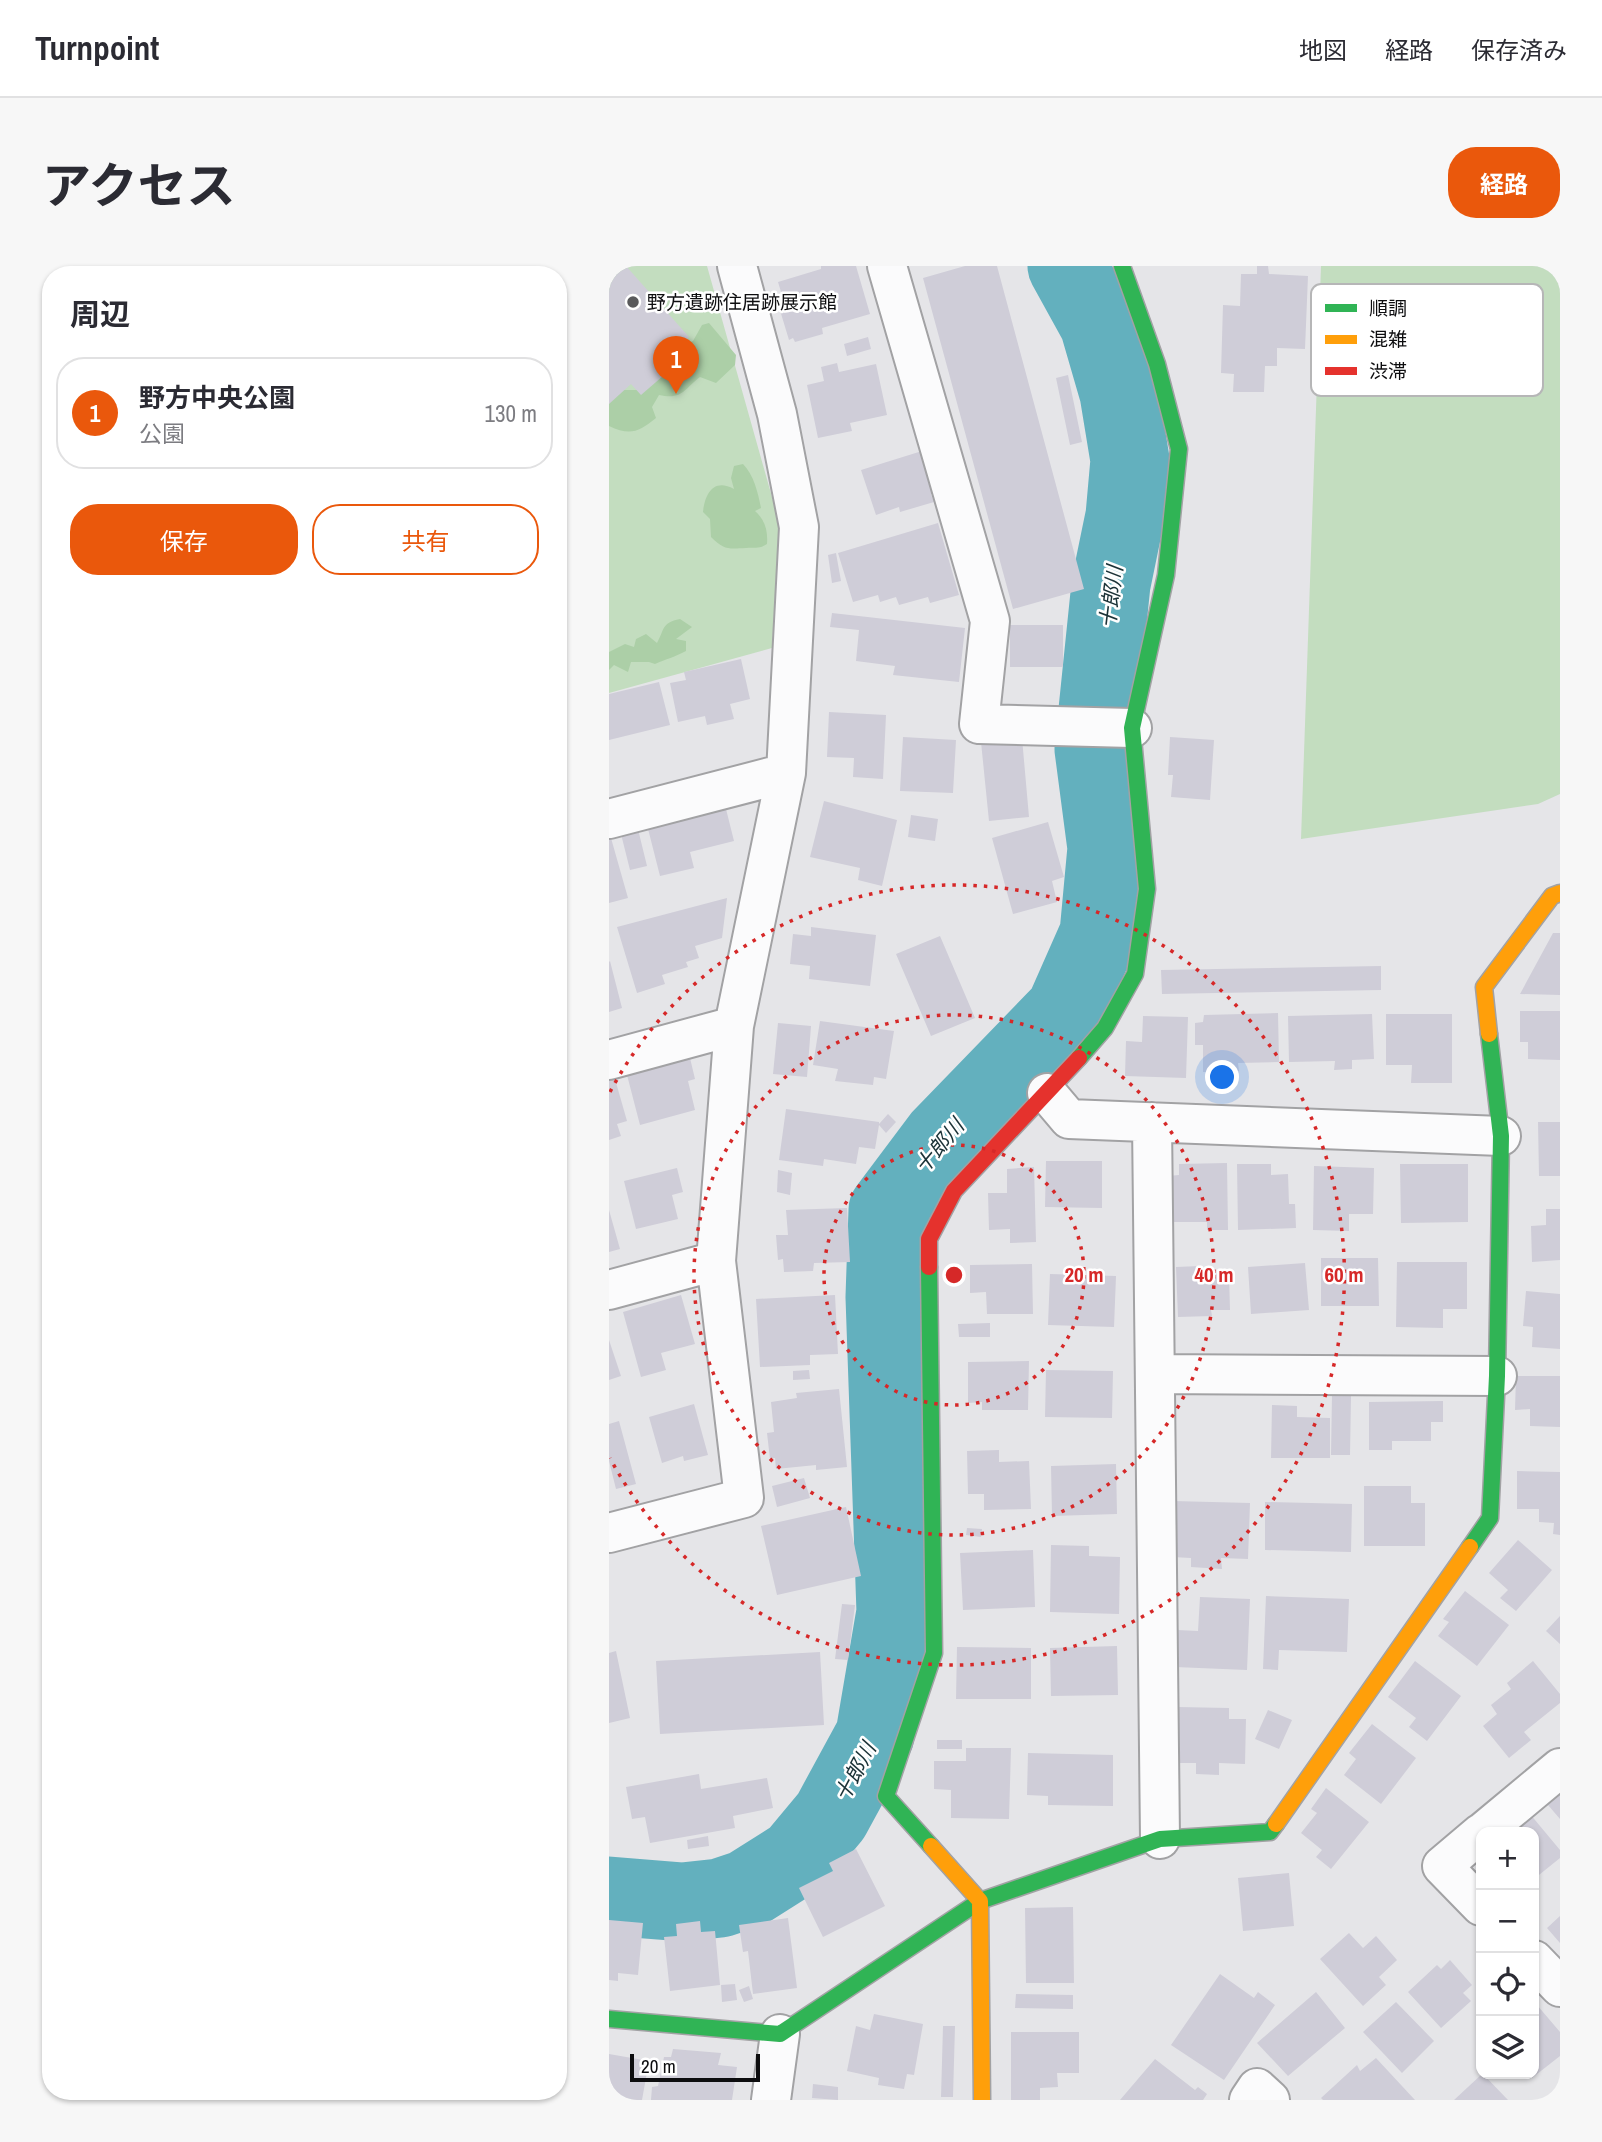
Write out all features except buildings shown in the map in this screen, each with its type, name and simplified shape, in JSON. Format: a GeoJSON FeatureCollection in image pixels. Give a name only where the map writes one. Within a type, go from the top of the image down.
{"type":"FeatureCollection","features":[{"type":"Feature","properties":{"kind":"street"},"geometry":{"type":"LineString","coordinates":[[609,1533],[744,1498],[716,1261],[734,1026],[786,773],[799,527],[777,414],[737,266]]}},
{"type":"Feature","properties":{"kind":"street"},"geometry":{"type":"LineString","coordinates":[[887,266],[990,621],[979,724],[1132,728]]}},
{"type":"Feature","properties":{"kind":"street"},"geometry":{"type":"LineString","coordinates":[[982,2100],[980,1901],[886,1796],[934,1653],[929,1239],[954,1191],[1105,1028],[1135,974],[1147,888],[1132,728],[1166,575],[1179,449],[1157,364],[1122,266]]}},
{"type":"Feature","properties":{"kind":"street"},"geometry":{"type":"LineString","coordinates":[[609,818],[786,773]]}},
{"type":"Feature","properties":{"kind":"street"},"geometry":{"type":"LineString","coordinates":[[609,2019],[780,2034],[980,1901],[1160,1839],[1270,1832],[1490,1518],[1497,1376],[1501,1136],[1484,987],[1552,896],[1560,893]]}},
{"type":"Feature","properties":{"kind":"street"},"geometry":{"type":"LineString","coordinates":[[609,1060],[734,1026]]}},
{"type":"Feature","properties":{"kind":"street"},"geometry":{"type":"LineString","coordinates":[[1047,1093],[1069,1119],[1501,1136]]}},
{"type":"Feature","properties":{"kind":"street"},"geometry":{"type":"LineString","coordinates":[[1152,1122],[1160,1839]]}},
{"type":"Feature","properties":{"kind":"street"},"geometry":{"type":"LineString","coordinates":[[609,1290],[716,1261]]}},
{"type":"Feature","properties":{"kind":"street"},"geometry":{"type":"LineString","coordinates":[[1155,1374],[1497,1376]]}},
{"type":"Feature","properties":{"kind":"street"},"geometry":{"type":"LineString","coordinates":[[1489,1827],[1560,1768]]}},
{"type":"Feature","properties":{"kind":"street"},"geometry":{"type":"LineString","coordinates":[[1476,1838],[1442,1866],[1476,1901]]}},
{"type":"Feature","properties":{"kind":"street"},"geometry":{"type":"LineString","coordinates":[[1539,1965],[1560,1987]]}},
{"type":"Feature","properties":{"kind":"street"},"geometry":{"type":"LineString","coordinates":[[771,2100],[780,2034]]}},
{"type":"Feature","properties":{"kind":"street"},"geometry":{"type":"LineString","coordinates":[[1249,2100],[1257,2088],[1270,2100]]}},
{"type":"Feature","properties":{"kind":"green space"},"geometry":{"type":"Polygon","coordinates":[[[609,266],[707,266],[779,522],[772,648],[609,693],[609,266]]]}},
{"type":"Feature","properties":{"kind":"green space"},"geometry":{"type":"Polygon","coordinates":[[[1321,266],[1560,266],[1560,794],[1538,804],[1301,839],[1316,396],[1543,396],[1543,284],[1320,284],[1321,266]]]}},
{"type":"Feature","properties":{"kind":"green space"},"geometry":{"type":"Polygon","coordinates":[[[709,323],[736,355],[735,365],[716,383],[700,377],[678,395],[659,395],[652,407],[656,418],[644,427],[629,432],[609,426],[609,403],[623,390],[638,390],[668,352],[678,352],[693,341],[702,325],[709,323]]]}},
{"type":"Feature","properties":{"kind":"green space"},"geometry":{"type":"Polygon","coordinates":[[[743,464],[757,490],[761,508],[755,511],[765,526],[767,544],[757,548],[727,548],[711,537],[710,519],[703,512],[704,505],[708,493],[716,486],[734,489],[731,478],[734,466],[743,464]]]}},
{"type":"Feature","properties":{"kind":"green space"},"geometry":{"type":"Polygon","coordinates":[[[680,619],[692,627],[676,639],[686,641],[686,651],[655,664],[631,662],[628,672],[614,665],[609,670],[609,652],[625,644],[634,647],[636,639],[646,634],[657,643],[666,625],[680,619]]]}},
{"type":"Feature","properties":{"kind":"waterway","name":"十郎川"},"geometry":{"type":"LineString","coordinates":[[609,1896],[683,1902],[720,1898],[747,1889],[796,1858],[831,1816],[875,1735],[896,1612],[885,1297],[888,1210],[942,1138],[1065,1011],[1099,934],[1107,848],[1094,749],[1111,584],[1125,516],[1130,460],[1119,393],[1099,324],[1067,266]]}},
{"type":"Feature","properties":{"kind":"traffic: fast"},"geometry":{"type":"LineString","coordinates":[[1079,1058],[1105,1028],[1135,974],[1147,889],[1132,728],[1166,575],[1179,449],[1157,364],[1122,266]]}},
{"type":"Feature","properties":{"kind":"traffic: fast"},"geometry":{"type":"LineString","coordinates":[[1470,1547],[1490,1518],[1497,1376],[1501,1136],[1489,1034]]}},
{"type":"Feature","properties":{"kind":"traffic: fast"},"geometry":{"type":"LineString","coordinates":[[929,1267],[934,1653],[886,1796],[931,1846]]}},
{"type":"Feature","properties":{"kind":"traffic: fast"},"geometry":{"type":"LineString","coordinates":[[609,2019],[780,2034],[980,1901],[1160,1839],[1270,1832],[1276,1824]]}},
{"type":"Feature","properties":{"kind":"traffic: slow"},"geometry":{"type":"LineString","coordinates":[[1489,1034],[1484,987],[1552,896],[1560,893]]}},
{"type":"Feature","properties":{"kind":"traffic: slow"},"geometry":{"type":"LineString","coordinates":[[1276,1824],[1470,1547]]}},
{"type":"Feature","properties":{"kind":"traffic: slow"},"geometry":{"type":"LineString","coordinates":[[931,1846],[980,1901],[982,2100]]}},
{"type":"Feature","properties":{"kind":"traffic: jam"},"geometry":{"type":"LineString","coordinates":[[929,1267],[929,1239],[954,1191],[1079,1058]]}},
{"type":"Feature","properties":{"kind":"place","name":"野方遺跡住居跡展示館"},"geometry":{"type":"Point","coordinates":[633,302]}},
{"type":"Feature","properties":{"kind":"place","name":"野方中央公園"},"geometry":{"type":"Point","coordinates":[676,394]}}]}
